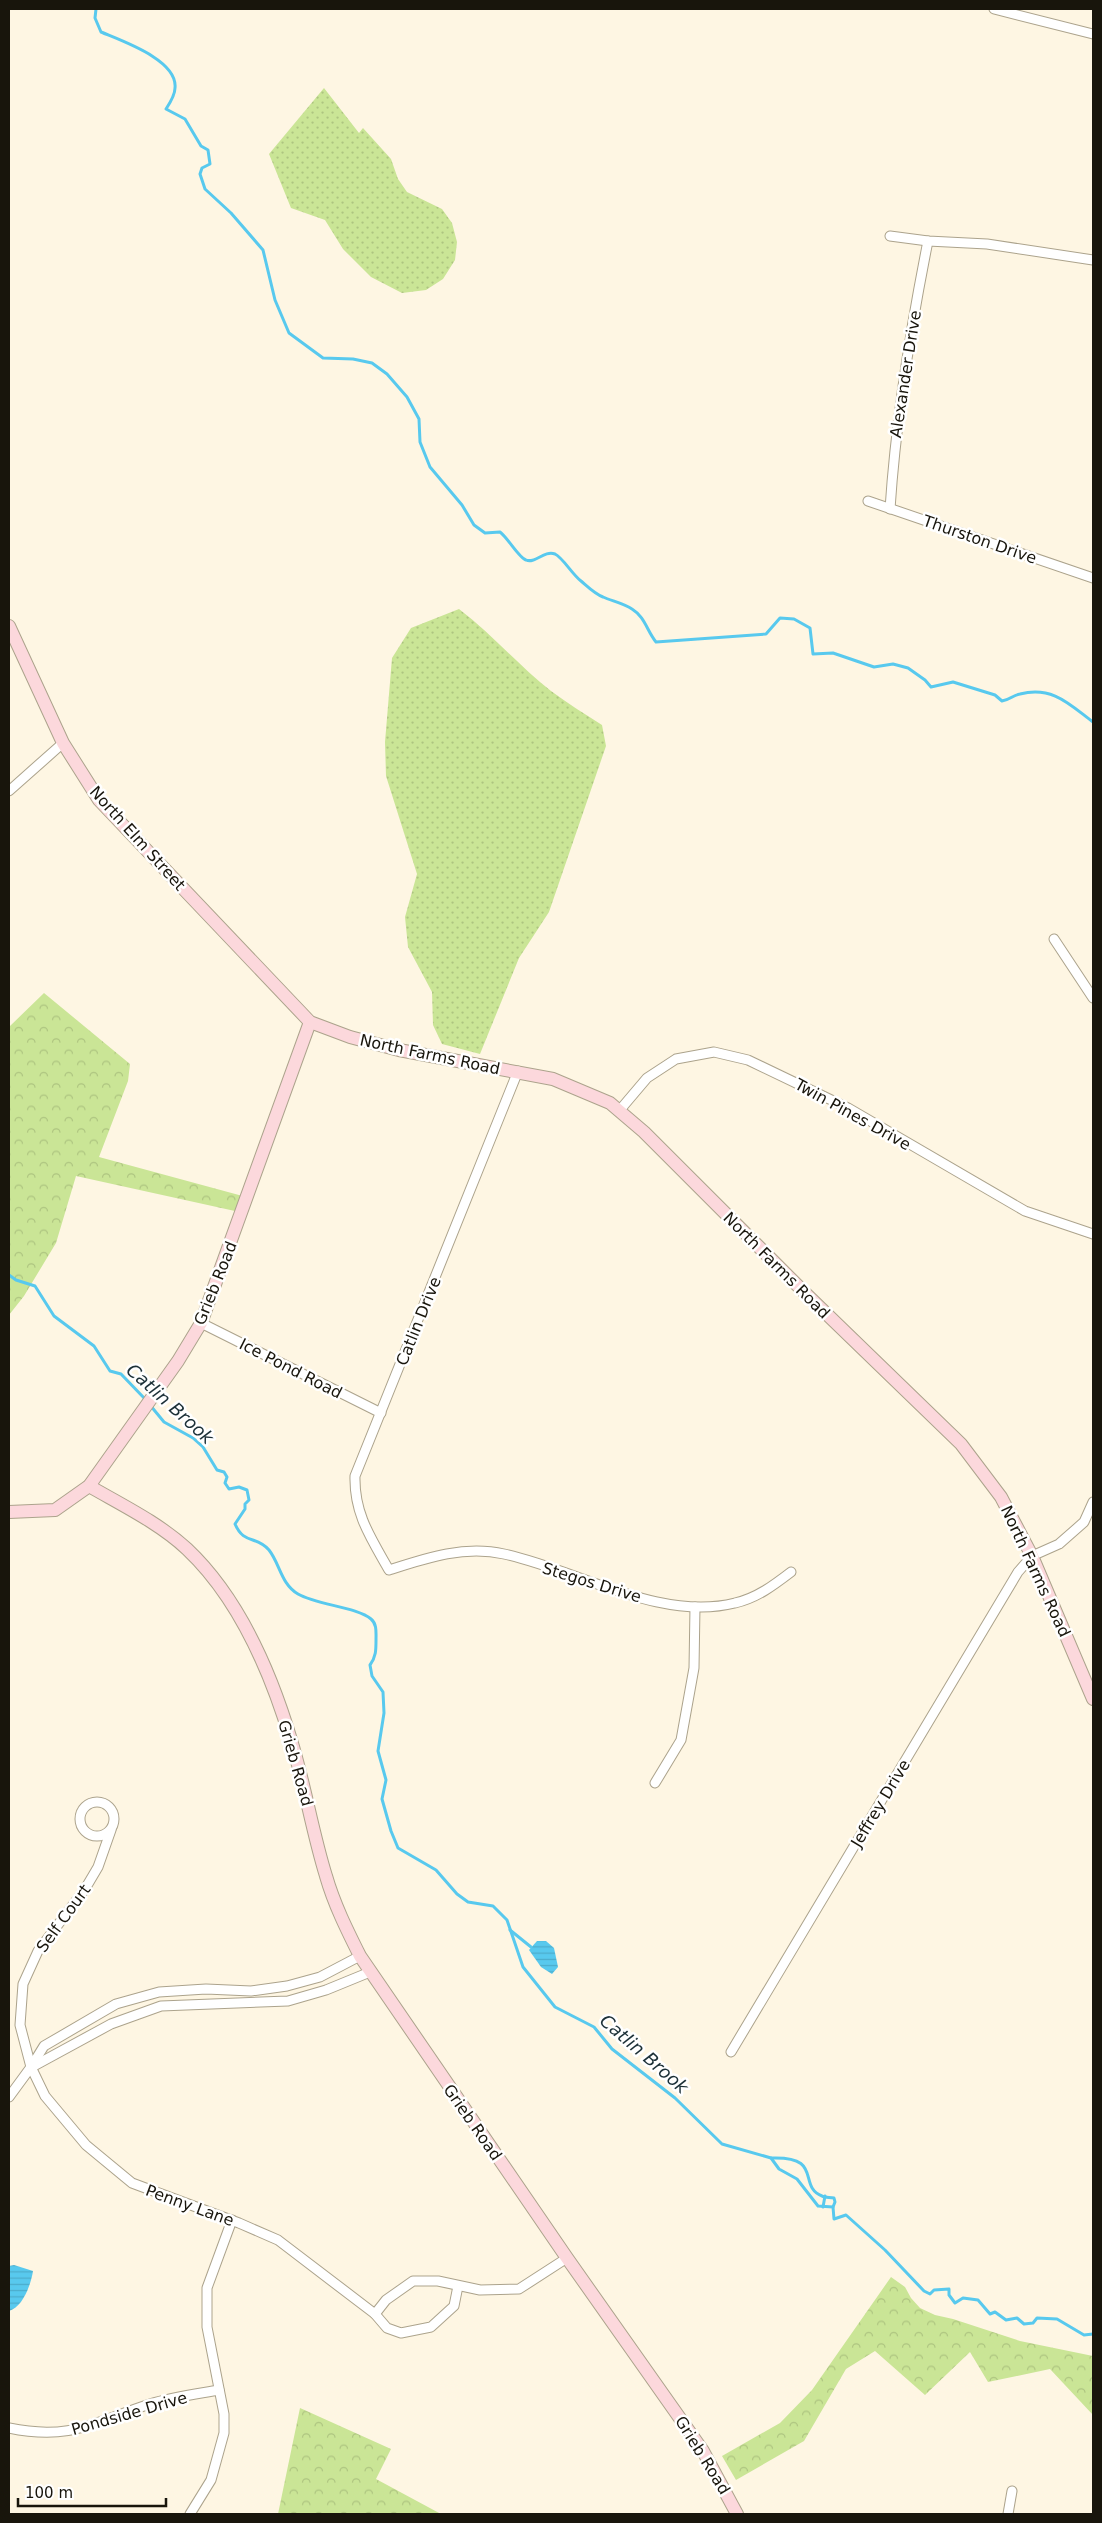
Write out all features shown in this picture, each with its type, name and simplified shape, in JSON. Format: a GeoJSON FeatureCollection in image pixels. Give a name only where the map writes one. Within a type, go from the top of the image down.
{"type":"FeatureCollection","features":[{"type":"Feature","properties":{"kind":"main road","name":"North Elm Street"},"geometry":{"type":"LineString","coordinates":[[9,626],[63,743],[99,800],[310,1022]]}},
{"type":"Feature","properties":{"kind":"main road","name":"North Farms Road"},"geometry":{"type":"LineString","coordinates":[[310,1022],[350,1037],[399,1050],[553,1079],[610,1103],[644,1132],[805,1294],[961,1444],[1001,1497],[1032,1556],[1093,1699]]}},
{"type":"Feature","properties":{"kind":"main road","name":"Grieb Road"},"geometry":{"type":"LineString","coordinates":[[310,1022],[201,1323],[156,1392],[89,1486],[150,1521],[187,1549],[215,1581],[242,1622],[273,1686],[292,1741],[326,1876],[341,1918],[360,1956],[567,2258],[703,2450],[737,2514]]}},
{"type":"Feature","properties":{"kind":"main road"},"geometry":{"type":"LineString","coordinates":[[9,1512],[55,1510],[89,1486]]}},
{"type":"Feature","properties":{"kind":"street"},"geometry":{"type":"LineString","coordinates":[[994,9],[1093,34]]}},
{"type":"Feature","properties":{"kind":"street"},"geometry":{"type":"LineString","coordinates":[[890,236],[928,241],[987,244],[1093,260]]}},
{"type":"Feature","properties":{"kind":"street","name":"Alexander Drive"},"geometry":{"type":"LineString","coordinates":[[890,509],[894,443],[906,350],[928,241]]}},
{"type":"Feature","properties":{"kind":"street","name":"Thurston Drive"},"geometry":{"type":"LineString","coordinates":[[868,501],[1093,578]]}},
{"type":"Feature","properties":{"kind":"street"},"geometry":{"type":"LineString","coordinates":[[9,791],[63,743]]}},
{"type":"Feature","properties":{"kind":"street"},"geometry":{"type":"LineString","coordinates":[[1054,939],[1093,998]]}},
{"type":"Feature","properties":{"kind":"street","name":"Twin Pines Drive"},"geometry":{"type":"LineString","coordinates":[[619,1111],[648,1078],[676,1059],[714,1052],[748,1060],[848,1108],[1025,1210],[1093,1234]]}},
{"type":"Feature","properties":{"kind":"street","name":"Catlin Drive"},"geometry":{"type":"LineString","coordinates":[[389,1570],[362,1521],[354,1497],[355,1476],[518,1071]]}},
{"type":"Feature","properties":{"kind":"street","name":"Ice Pond Road"},"geometry":{"type":"LineString","coordinates":[[201,1323],[381,1414]]}},
{"type":"Feature","properties":{"kind":"street"},"geometry":{"type":"LineString","coordinates":[[1032,1556],[1059,1544],[1084,1522],[1093,1502]]}},
{"type":"Feature","properties":{"kind":"street","name":"Stegos Drive"},"geometry":{"type":"LineString","coordinates":[[389,1570],[432,1556],[466,1551],[503,1554],[625,1594],[695,1607],[735,1604],[762,1593],[791,1572]]}},
{"type":"Feature","properties":{"kind":"street","name":"Jeffrey Drive"},"geometry":{"type":"LineString","coordinates":[[731,2052],[1018,1572],[1032,1556]]}},
{"type":"Feature","properties":{"kind":"street"},"geometry":{"type":"LineString","coordinates":[[655,1783],[681,1740],[694,1668],[695,1607]]}},
{"type":"Feature","properties":{"kind":"street","name":"Self Court"},"geometry":{"type":"LineString","coordinates":[[31,2067],[20,2025],[23,1984],[38,1951],[85,1889],[98,1867],[111,1830]]}},
{"type":"Feature","properties":{"kind":"street"},"geometry":{"type":"LineString","coordinates":[[9,2097],[44,2046],[116,2004],[159,1992],[206,1989],[252,1991],[287,1986],[320,1977],[360,1956]]}},
{"type":"Feature","properties":{"kind":"street"},"geometry":{"type":"LineString","coordinates":[[31,2067],[111,2024],[160,2006],[288,2001],[326,1990],[370,1972]]}},
{"type":"Feature","properties":{"kind":"street","name":"Penny Lane"},"geometry":{"type":"LineString","coordinates":[[31,2067],[46,2096],[86,2145],[132,2183],[232,2220],[278,2240],[375,2314],[387,2328],[400,2333],[431,2327],[454,2306],[458,2286]]}},
{"type":"Feature","properties":{"kind":"street"},"geometry":{"type":"LineString","coordinates":[[190,2514],[211,2480],[221,2451],[224,2433],[224,2414],[207,2326],[207,2288],[232,2220]]}},
{"type":"Feature","properties":{"kind":"street"},"geometry":{"type":"LineString","coordinates":[[375,2314],[386,2300],[413,2281],[426,2280],[480,2290],[519,2289],[567,2258]]}},
{"type":"Feature","properties":{"kind":"street","name":"Pondside Drive"},"geometry":{"type":"LineString","coordinates":[[9,2428],[28,2432],[77,2431],[153,2403],[218,2390]]}},
{"type":"Feature","properties":{"kind":"street"},"geometry":{"type":"LineString","coordinates":[[1008,2514],[1012,2491]]}},
{"type":"Feature","properties":{"kind":"green space"},"geometry":{"type":"Polygon","coordinates":[[[324,88],[359,133],[363,128],[391,159],[398,179],[407,192],[442,209],[452,223],[457,242],[455,260],[443,279],[426,290],[402,293],[371,277],[343,249],[325,220],[291,208],[269,154],[324,88]]]}},
{"type":"Feature","properties":{"kind":"green space"},"geometry":{"type":"Polygon","coordinates":[[[459,609],[551,691],[602,725],[606,746],[549,912],[519,958],[480,1054],[442,1044],[433,1025],[432,992],[408,947],[405,917],[417,874],[386,776],[385,742],[392,658],[411,628],[459,609]]]}},
{"type":"Feature","properties":{"kind":"green space"},"geometry":{"type":"Polygon","coordinates":[[[44,993],[130,1064],[128,1081],[99,1157],[250,1198],[244,1213],[76,1176],[56,1243],[24,1296],[9,1315],[9,1027],[44,993]]]}},
{"type":"Feature","properties":{"kind":"green space"},"geometry":{"type":"Polygon","coordinates":[[[891,2277],[905,2287],[911,2298],[920,2308],[935,2315],[1020,2341],[1093,2356],[1093,2415],[1050,2369],[988,2382],[970,2352],[925,2395],[875,2351],[846,2369],[804,2441],[736,2480],[722,2456],[780,2423],[812,2390],[891,2277]]]}},
{"type":"Feature","properties":{"kind":"green space"},"geometry":{"type":"Polygon","coordinates":[[[300,2408],[391,2449],[376,2479],[441,2514],[278,2514],[300,2408]]]}},
{"type":"Feature","properties":{"kind":"water"},"geometry":{"type":"Polygon","coordinates":[[[537,1941],[546,1941],[554,1948],[558,1967],[552,1974],[541,1967],[529,1950],[537,1941]]]}},
{"type":"Feature","properties":{"kind":"water"},"geometry":{"type":"Polygon","coordinates":[[[14,2265],[33,2271],[22,2300],[14,2309],[9,2311],[9,2266],[14,2265]]]}},
{"type":"Feature","properties":{"kind":"waterway"},"geometry":{"type":"LineString","coordinates":[[96,9],[95,18],[101,32],[147,53],[168,69],[174,78],[174,93],[166,109],[185,119],[201,146],[208,150],[210,164],[202,168],[200,174],[205,189],[231,213],[263,250],[275,300],[289,333],[323,358],[353,359],[372,363],[387,374],[407,397],[419,419],[420,442],[430,467],[462,505],[474,525],[485,533],[500,532],[520,556],[529,561],[547,554],[555,554],[594,592],[625,605],[636,612],[656,642],[766,634],[780,618],[794,619],[810,628],[813,654],[833,653],[874,667],[893,664],[908,668],[925,680],[931,687],[953,682],[995,695],[1002,701],[1018,695],[1042,692],[1060,698],[1093,722]]}},
{"type":"Feature","properties":{"kind":"waterway","name":"Catlin Brook"},"geometry":{"type":"LineString","coordinates":[[9,1275],[16,1280],[35,1286],[54,1316],[94,1346],[110,1371],[121,1374],[146,1400]]}},
{"type":"Feature","properties":{"kind":"waterway","name":"Catlin Brook"},"geometry":{"type":"LineString","coordinates":[[150,1405],[164,1422],[193,1438],[203,1447],[217,1470],[224,1472],[227,1477],[225,1483],[229,1489],[239,1487],[247,1490],[249,1500],[235,1524],[242,1535],[264,1545],[269,1550],[292,1590],[306,1598],[365,1615],[373,1621],[376,1628],[376,1647],[375,1656],[370,1665],[372,1676],[383,1692],[384,1713],[378,1751],[386,1780],[382,1799],[398,1848],[436,1870],[457,1894],[468,1902],[493,1906],[507,1920],[523,1967],[555,2007],[594,2027],[612,2049],[675,2098],[722,2144],[771,2158],[779,2169],[797,2179],[818,2206],[833,2207],[834,2219],[846,2215],[885,2250],[924,2291],[930,2294],[934,2290],[949,2289],[949,2295],[955,2303],[963,2298],[978,2300],[990,2314],[995,2312],[1006,2320],[1017,2318],[1024,2324],[1033,2323],[1037,2318],[1057,2319],[1084,2335],[1093,2334]]}},
{"type":"Feature","properties":{"kind":"waterway"},"geometry":{"type":"LineString","coordinates":[[510,1930],[531,1947]]}},
{"type":"Feature","properties":{"kind":"waterway"},"geometry":{"type":"LineString","coordinates":[[771,2158],[798,2162],[807,2172],[811,2186],[815,2191],[823,2197],[834,2198],[833,2207]]}},
{"type":"Feature","properties":{"kind":"waterway"},"geometry":{"type":"LineString","coordinates":[[823,2207],[825,2196]]}}]}
